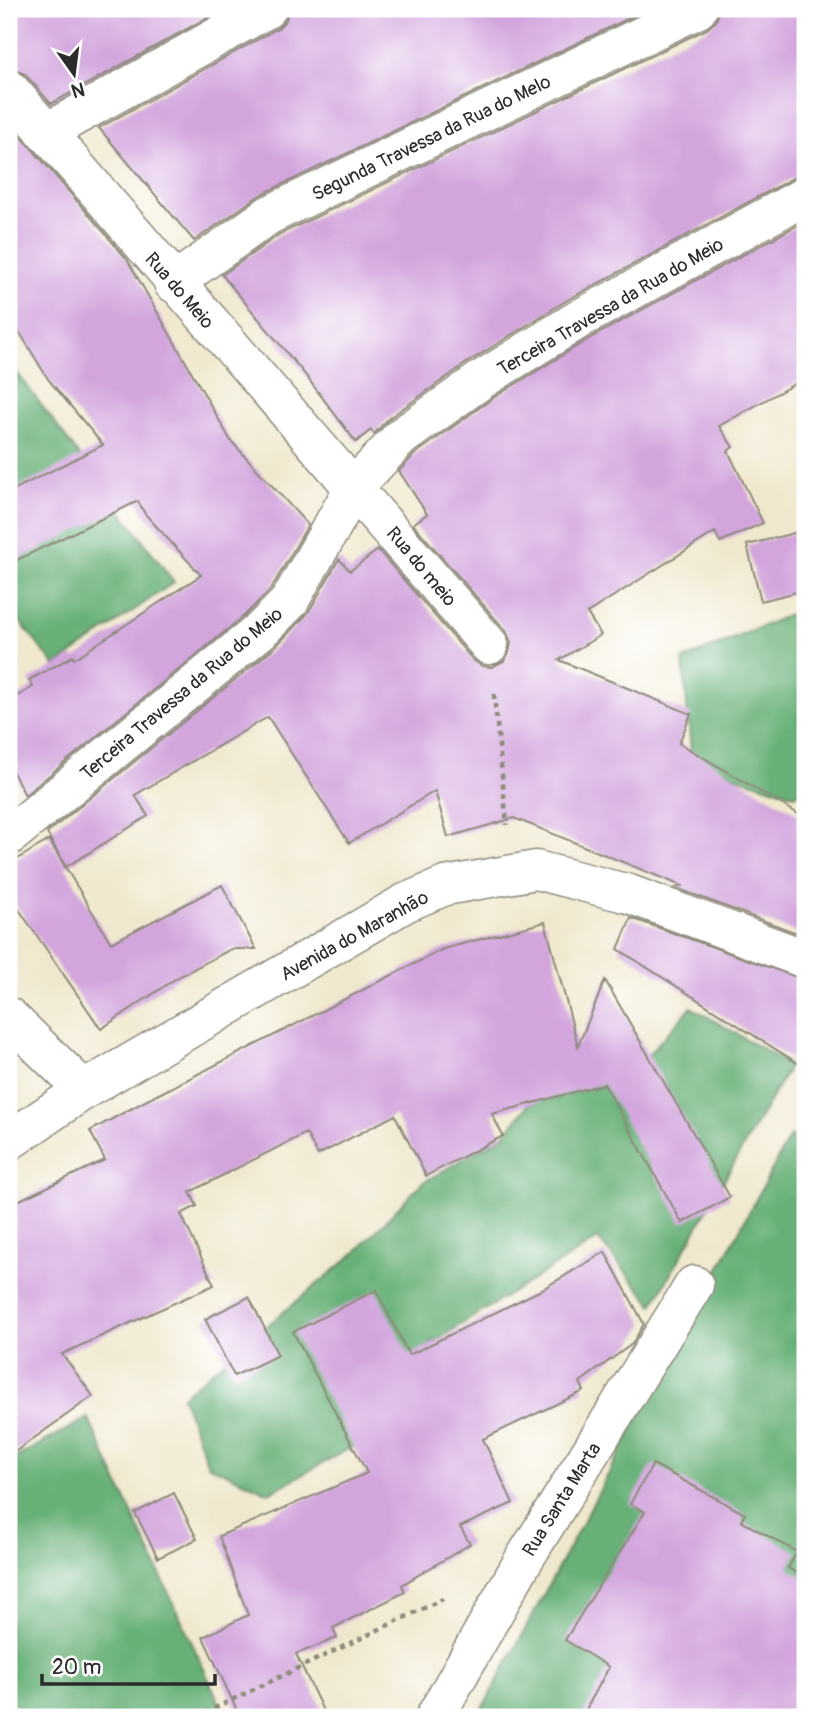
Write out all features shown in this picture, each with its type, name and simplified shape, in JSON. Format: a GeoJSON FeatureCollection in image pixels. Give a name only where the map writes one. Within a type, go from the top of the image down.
{"type":"FeatureCollection","features":[{"type":"Feature","properties":{"kind":"street"},"geometry":{"type":"LineString","coordinates":[[45,133],[267,9]]}},
{"type":"Feature","properties":{"kind":"street","name":"Segunda Travessa da Rua do Melo"},"geometry":{"type":"LineString","coordinates":[[173,283],[270,215],[698,9]]}},
{"type":"Feature","properties":{"kind":"street","name":"Rua do Meio"},"geometry":{"type":"LineString","coordinates":[[9,89],[173,283],[355,486]]}},
{"type":"Feature","properties":{"kind":"street","name":"Terceira Travessa da Rua do Meio"},"geometry":{"type":"LineString","coordinates":[[9,836],[260,631],[289,602],[355,486],[401,438],[481,380],[580,318],[805,196]]}},
{"type":"Feature","properties":{"kind":"street","name":"Rua do meio"},"geometry":{"type":"LineString","coordinates":[[355,486],[489,645]]}},
{"type":"Feature","properties":{"kind":"street","name":"Avenida do Maranhão"},"geometry":{"type":"LineString","coordinates":[[9,1141],[84,1090],[405,903],[445,886],[536,870],[629,894],[805,959]]}},
{"type":"Feature","properties":{"kind":"street"},"geometry":{"type":"LineString","coordinates":[[13,1022],[84,1090]]}},
{"type":"Feature","properties":{"kind":"street","name":"Rua Santa Marta"},"geometry":{"type":"LineString","coordinates":[[435,1717],[523,1561],[694,1285]]}},
{"type":"Feature","properties":{"kind":"path"},"geometry":{"type":"LineString","coordinates":[[489,645],[512,874]]}},
{"type":"Feature","properties":{"kind":"path"},"geometry":{"type":"LineString","coordinates":[[196,1717],[447,1597]]}},
{"type":"Feature","properties":{"kind":"green space"},"geometry":{"type":"Polygon","coordinates":[[[9,362],[174,582],[55,666],[9,608],[9,362]]]}},
{"type":"Feature","properties":{"kind":"green space"},"geometry":{"type":"Polygon","coordinates":[[[805,608],[805,791],[795,795],[692,763],[683,660],[805,608]]]}},
{"type":"Feature","properties":{"kind":"green space"},"geometry":{"type":"Polygon","coordinates":[[[691,1007],[790,1065],[653,1305],[598,1239],[430,1344],[453,1391],[269,1493],[208,1465],[182,1396],[355,1253],[422,1183],[503,1136],[529,1104],[637,1067],[691,1007]]]}},
{"type":"Feature","properties":{"kind":"green space"},"geometry":{"type":"Polygon","coordinates":[[[790,1136],[805,1140],[805,1717],[478,1717],[790,1136]]]}},
{"type":"Feature","properties":{"kind":"green space"},"geometry":{"type":"Polygon","coordinates":[[[88,1418],[226,1717],[9,1717],[9,1461],[88,1418]]]}},
{"type":"Feature","properties":{"kind":"building"},"geometry":{"type":"Polygon","coordinates":[[[9,9],[223,9],[51,104],[25,74],[9,68],[9,9]]]}},
{"type":"Feature","properties":{"kind":"building"},"geometry":{"type":"Polygon","coordinates":[[[289,9],[648,9],[260,195],[194,241],[99,128],[278,28],[286,20],[289,9]]]}},
{"type":"Feature","properties":{"kind":"building"},"geometry":{"type":"Polygon","coordinates":[[[720,9],[805,9],[805,174],[569,299],[468,362],[388,419],[374,434],[371,430],[356,442],[303,372],[222,275],[280,234],[707,29],[716,21],[720,9]]]}},
{"type":"Feature","properties":{"kind":"building"},"geometry":{"type":"Polygon","coordinates":[[[9,122],[127,259],[231,441],[308,525],[271,589],[245,615],[25,795],[9,765],[9,701],[33,687],[29,680],[73,656],[74,659],[201,575],[145,514],[138,501],[9,564],[9,492],[103,445],[48,379],[9,315],[9,122]]]}},
{"type":"Feature","properties":{"kind":"building"},"geometry":{"type":"Polygon","coordinates":[[[805,221],[805,378],[719,426],[733,447],[728,451],[763,523],[720,542],[715,532],[587,613],[601,635],[559,660],[691,714],[679,743],[805,818],[805,936],[676,888],[682,886],[514,818],[448,837],[435,791],[349,843],[268,717],[135,795],[148,816],[66,867],[47,833],[275,647],[308,613],[339,559],[350,571],[378,550],[473,660],[482,666],[492,667],[504,661],[511,642],[506,631],[413,524],[427,514],[399,471],[415,454],[493,398],[592,337],[805,221]]]}},
{"type":"Feature","properties":{"kind":"building"},"geometry":{"type":"Polygon","coordinates":[[[798,532],[805,560],[805,590],[761,601],[747,545],[798,532]]]}},
{"type":"Feature","properties":{"kind":"building"},"geometry":{"type":"Polygon","coordinates":[[[49,840],[111,943],[222,885],[256,949],[231,949],[178,977],[101,1029],[9,895],[9,864],[49,840]]]}},
{"type":"Feature","properties":{"kind":"building"},"geometry":{"type":"Polygon","coordinates":[[[631,918],[805,980],[805,1068],[618,949],[631,918]]]}},
{"type":"Feature","properties":{"kind":"building"},"geometry":{"type":"Polygon","coordinates":[[[545,922],[578,1046],[605,980],[730,1197],[682,1223],[604,1084],[492,1114],[503,1136],[426,1176],[395,1115],[318,1155],[306,1133],[190,1192],[197,1206],[181,1214],[214,1285],[62,1354],[93,1396],[9,1456],[9,1205],[105,1160],[90,1131],[149,1099],[443,949],[545,922]]]}},
{"type":"Feature","properties":{"kind":"building"},"geometry":{"type":"Polygon","coordinates":[[[605,1252],[644,1324],[632,1344],[580,1382],[584,1391],[483,1439],[513,1503],[460,1527],[470,1544],[402,1585],[405,1592],[333,1628],[337,1638],[296,1654],[326,1717],[240,1717],[203,1637],[248,1615],[219,1536],[367,1473],[293,1332],[376,1290],[409,1355],[539,1291],[605,1252]]]}},
{"type":"Feature","properties":{"kind":"building"},"geometry":{"type":"Polygon","coordinates":[[[249,1297],[278,1355],[234,1376],[205,1319],[249,1297]]]}},
{"type":"Feature","properties":{"kind":"building"},"geometry":{"type":"Polygon","coordinates":[[[653,1464],[745,1514],[741,1521],[797,1552],[788,1568],[805,1578],[805,1717],[582,1717],[609,1667],[565,1640],[645,1512],[630,1504],[653,1464]]]}},
{"type":"Feature","properties":{"kind":"building"},"geometry":{"type":"Polygon","coordinates":[[[174,1493],[197,1539],[158,1558],[135,1513],[174,1493]]]}}]}
